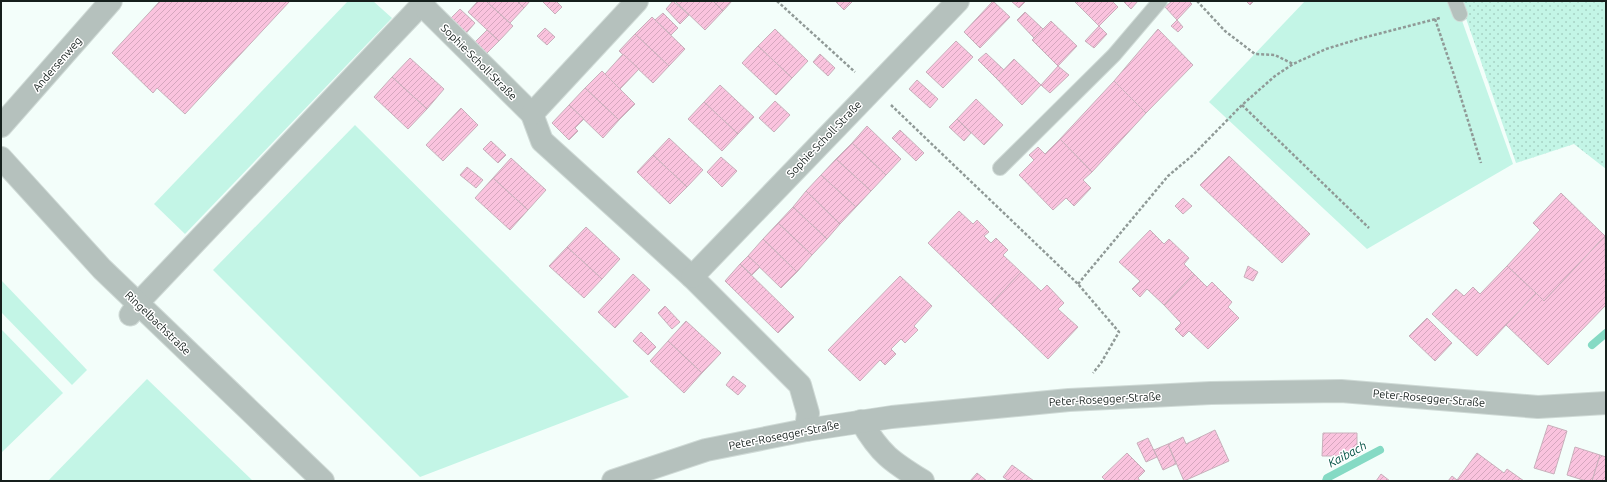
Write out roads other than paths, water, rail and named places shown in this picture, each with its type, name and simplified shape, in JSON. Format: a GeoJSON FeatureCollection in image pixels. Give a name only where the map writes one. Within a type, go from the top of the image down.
{"type":"FeatureCollection","features":[{"type":"Feature","properties":{"kind":"street","name":"Andersenweg"},"geometry":{"type":"LineString","coordinates":[[1,126],[111,1]]}},
{"type":"Feature","properties":{"kind":"street"},"geometry":{"type":"LineString","coordinates":[[532,114],[637,1]]}},
{"type":"Feature","properties":{"kind":"street","name":"Sophie-Scholl-Straße"},"geometry":{"type":"LineString","coordinates":[[692,278],[958,1]]}},
{"type":"Feature","properties":{"kind":"street"},"geometry":{"type":"LineString","coordinates":[[134,309],[426,6]]}},
{"type":"Feature","properties":{"kind":"street","name":"Sophie-Scholl-Straße"},"geometry":{"type":"LineString","coordinates":[[426,6],[532,114],[542,141],[692,278],[800,385],[808,413],[806,430]]}},
{"type":"Feature","properties":{"kind":"street","name":"Ringelbachstraße"},"geometry":{"type":"LineString","coordinates":[[1,158],[102,269],[134,309],[323,481]]}},
{"type":"Feature","properties":{"kind":"street","name":"Peter-Rosegger-Straße"},"geometry":{"type":"LineString","coordinates":[[613,481],[706,450],[806,430],[861,421],[1069,400],[1211,393],[1341,391],[1538,407],[1606,403]]}},
{"type":"Feature","properties":{"kind":"street"},"geometry":{"type":"LineString","coordinates":[[861,421],[875,444],[883,453],[893,462],[923,481]]}},
{"type":"Feature","properties":{"kind":"lane"},"geometry":{"type":"LineString","coordinates":[[1000,168],[1114,55],[1160,1]]}},
{"type":"Feature","properties":{"kind":"waterway","name":"Kaibach"},"geometry":{"type":"LineString","coordinates":[[1592,345],[1606,333]]}},
{"type":"Feature","properties":{"kind":"waterway","name":"Kaibach"},"geometry":{"type":"LineString","coordinates":[[1326,481],[1327,478],[1380,450]]}}]}
